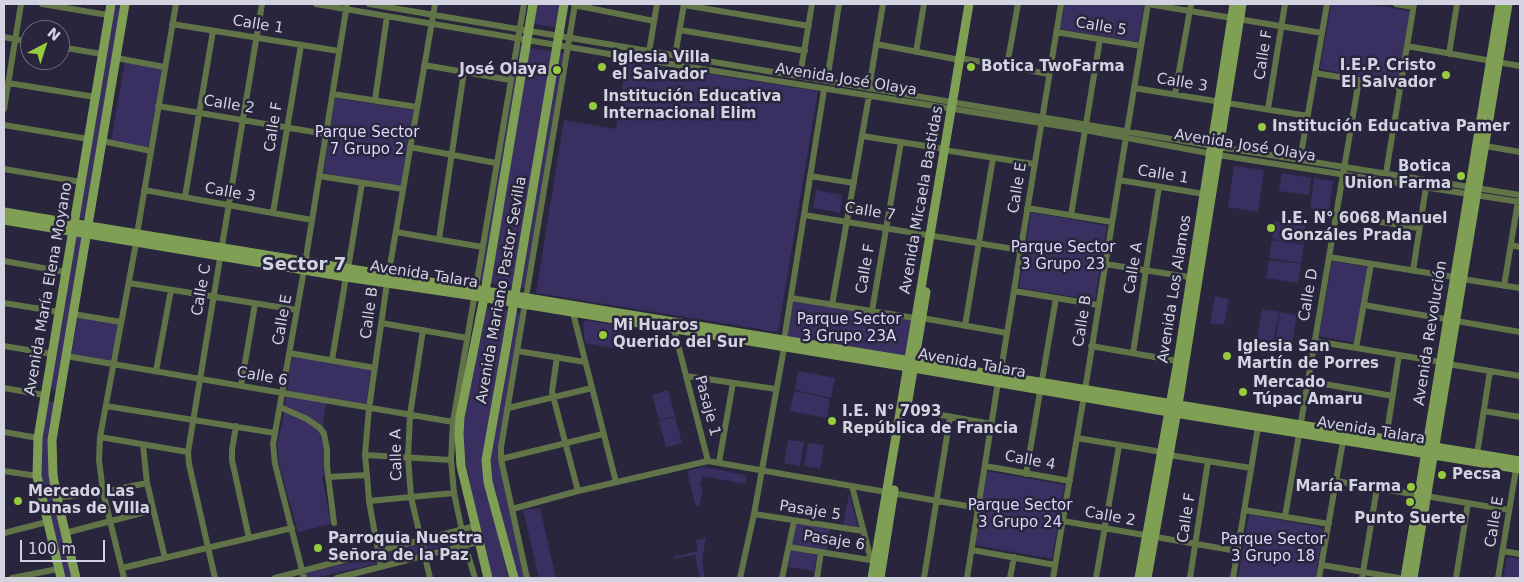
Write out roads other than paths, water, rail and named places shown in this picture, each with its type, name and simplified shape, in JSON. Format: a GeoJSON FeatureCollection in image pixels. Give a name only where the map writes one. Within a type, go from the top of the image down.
{"type":"FeatureCollection","features":[{"type":"Feature","properties":{"kind":"street"},"geometry":{"type":"LineString","coordinates":[[4,109],[22,4]]}},
{"type":"Feature","properties":{"kind":"street"},"geometry":{"type":"LineString","coordinates":[[42,4],[108,15]]}},
{"type":"Feature","properties":{"kind":"street","name":"Avenida María Elena Moyano"},"geometry":{"type":"LineString","coordinates":[[59,574],[37,476],[38,438],[111,4]]}},
{"type":"Feature","properties":{"kind":"street","name":"Avenida María Elena Moyano"},"geometry":{"type":"LineString","coordinates":[[76,578],[64,533],[53,476],[52,440],[125,4]]}},
{"type":"Feature","properties":{"kind":"street"},"geometry":{"type":"LineString","coordinates":[[124,578],[103,492],[99,460],[100,438],[129,283],[176,4]]}},
{"type":"Feature","properties":{"kind":"street","name":"Calle C"},"geometry":{"type":"LineString","coordinates":[[215,578],[189,464],[188,452],[262,4]]}},
{"type":"Feature","properties":{"kind":"street","name":"Avenida José Olaya"},"geometry":{"type":"LineString","coordinates":[[316,4],[347,6],[387,16],[523,34]]}},
{"type":"Feature","properties":{"kind":"street","name":"Avenida José Olaya"},"geometry":{"type":"LineString","coordinates":[[369,4],[433,14],[558,41],[567,47],[824,90],[955,106],[1085,127],[1343,174],[1426,186],[1473,190]]}},
{"type":"Feature","properties":{"kind":"street","name":"Calle B"},"geometry":{"type":"LineString","coordinates":[[381,567],[369,501],[367,475],[366,454],[369,408],[388,279],[434,4]]}},
{"type":"Feature","properties":{"kind":"street","name":"Avenida Mariano Pastor Sevilla"},"geometry":{"type":"LineString","coordinates":[[488,578],[461,466],[459,434],[484,294],[523,34],[524,4]]}},
{"type":"Feature","properties":{"kind":"street","name":"Avenida Mariano Pastor Sevilla"},"geometry":{"type":"LineString","coordinates":[[475,578],[465,545],[454,493],[451,460],[453,422],[510,80],[533,4]]}},
{"type":"Feature","properties":{"kind":"street","name":"Avenida Mariano Pastor Sevilla"},"geometry":{"type":"LineString","coordinates":[[514,578],[488,482],[486,460],[515,300],[564,4]]}},
{"type":"Feature","properties":{"kind":"street"},"geometry":{"type":"LineString","coordinates":[[574,4],[654,21]]}},
{"type":"Feature","properties":{"kind":"street","name":"Avenida Mariano Pastor Sevilla"},"geometry":{"type":"LineString","coordinates":[[527,578],[501,459],[501,447],[574,4]]}},
{"type":"Feature","properties":{"kind":"street"},"geometry":{"type":"LineString","coordinates":[[649,52],[657,4]]}},
{"type":"Feature","properties":{"kind":"street"},"geometry":{"type":"LineString","coordinates":[[675,56],[684,4],[808,26]]}},
{"type":"Feature","properties":{"kind":"street"},"geometry":{"type":"LineString","coordinates":[[800,76],[810,4]]}},
{"type":"Feature","properties":{"kind":"street"},"geometry":{"type":"LineString","coordinates":[[827,81],[839,4]]}},
{"type":"Feature","properties":{"kind":"street"},"geometry":{"type":"LineString","coordinates":[[869,88],[882,4]]}},
{"type":"Feature","properties":{"kind":"street"},"geometry":{"type":"LineString","coordinates":[[916,52],[924,4]]}},
{"type":"Feature","properties":{"kind":"street","name":"Avenida Micaela Bastidas"},"geometry":{"type":"LineString","coordinates":[[880,578],[890,493],[955,106],[969,4]]}},
{"type":"Feature","properties":{"kind":"street","name":"Avenida Micaela Bastidas"},"geometry":{"type":"LineString","coordinates":[[962,59],[974,4]]}},
{"type":"Feature","properties":{"kind":"street"},"geometry":{"type":"LineString","coordinates":[[1007,66],[1018,4]]}},
{"type":"Feature","properties":{"kind":"street","name":"Calle E"},"geometry":{"type":"LineString","coordinates":[[967,578],[1061,4]]}},
{"type":"Feature","properties":{"kind":"street"},"geometry":{"type":"LineString","coordinates":[[1148,4],[1322,33]]}},
{"type":"Feature","properties":{"kind":"street","name":"Calle B"},"geometry":{"type":"LineString","coordinates":[[1053,578],[1148,4]]}},
{"type":"Feature","properties":{"kind":"street"},"geometry":{"type":"LineString","coordinates":[[1175,94],[1191,4]]}},
{"type":"Feature","properties":{"kind":"street","name":"Avenida Los Alamos"},"geometry":{"type":"LineString","coordinates":[[1234,4],[1236,19]]}},
{"type":"Feature","properties":{"kind":"street","name":"Avenida Los Alamos"},"geometry":{"type":"LineString","coordinates":[[1139,578],[1150,536],[1166,453],[1236,19],[1242,4]]}},
{"type":"Feature","properties":{"kind":"street","name":"Calle F"},"geometry":{"type":"LineString","coordinates":[[1268,109],[1285,4]]}},
{"type":"Feature","properties":{"kind":"street"},"geometry":{"type":"LineString","coordinates":[[1300,160],[1327,4]]}},
{"type":"Feature","properties":{"kind":"street"},"geometry":{"type":"LineString","coordinates":[[1386,173],[1413,5],[1396,4]]}},
{"type":"Feature","properties":{"kind":"street"},"geometry":{"type":"LineString","coordinates":[[1448,54],[1457,4]]}},
{"type":"Feature","properties":{"kind":"street","name":"Avenida Revolución"},"geometry":{"type":"LineString","coordinates":[[1473,190],[1484,146],[1495,62],[1500,4]]}},
{"type":"Feature","properties":{"kind":"street","name":"Avenida Revolución"},"geometry":{"type":"LineString","coordinates":[[1405,578],[1422,496],[1495,62],[1508,4]]}},
{"type":"Feature","properties":{"kind":"street","name":"Calle E"},"geometry":{"type":"LineString","coordinates":[[303,575],[273,453],[347,6]]}},
{"type":"Feature","properties":{"kind":"street"},"geometry":{"type":"LineString","coordinates":[[375,100],[387,16]]}},
{"type":"Feature","properties":{"kind":"street","name":"Calle 1"},"geometry":{"type":"LineString","coordinates":[[172,24],[340,51]]}},
{"type":"Feature","properties":{"kind":"street"},"geometry":{"type":"LineString","coordinates":[[680,30],[804,50]]}},
{"type":"Feature","properties":{"kind":"street"},"geometry":{"type":"LineString","coordinates":[[185,197],[213,31]]}},
{"type":"Feature","properties":{"kind":"street","name":"Calle 5"},"geometry":{"type":"LineString","coordinates":[[1056,32],[1141,46]]}},
{"type":"Feature","properties":{"kind":"street"},"geometry":{"type":"LineString","coordinates":[[4,38],[20,41]]}},
{"type":"Feature","properties":{"kind":"street","name":"Avenida José Olaya"},"geometry":{"type":"LineString","coordinates":[[558,41],[569,38],[869,88],[955,106]]}},
{"type":"Feature","properties":{"kind":"street"},"geometry":{"type":"LineString","coordinates":[[1071,215],[1100,39]]}},
{"type":"Feature","properties":{"kind":"street"},"geometry":{"type":"LineString","coordinates":[[876,44],[1049,74]]}},
{"type":"Feature","properties":{"kind":"street","name":"Calle F"},"geometry":{"type":"LineString","coordinates":[[273,213],[301,45]]}},
{"type":"Feature","properties":{"kind":"street"},"geometry":{"type":"LineString","coordinates":[[1407,46],[1520,66]]}},
{"type":"Feature","properties":{"kind":"street"},"geometry":{"type":"LineString","coordinates":[[70,49],[102,54]]}},
{"type":"Feature","properties":{"kind":"street"},"geometry":{"type":"LineString","coordinates":[[116,58],[165,67]]}},
{"type":"Feature","properties":{"kind":"street"},"geometry":{"type":"LineString","coordinates":[[424,65],[510,80]]}},
{"type":"Feature","properties":{"kind":"street"},"geometry":{"type":"LineString","coordinates":[[765,80],[766,71]]}},
{"type":"Feature","properties":{"kind":"street"},"geometry":{"type":"LineString","coordinates":[[439,239],[464,72]]}},
{"type":"Feature","properties":{"kind":"street"},"geometry":{"type":"LineString","coordinates":[[1315,73],[1400,87]]}},
{"type":"Feature","properties":{"kind":"street"},"geometry":{"type":"LineString","coordinates":[[1344,166],[1359,80]]}},
{"type":"Feature","properties":{"kind":"street"},"geometry":{"type":"LineString","coordinates":[[8,83],[95,97]]}},
{"type":"Feature","properties":{"kind":"street","name":"Calle 3"},"geometry":{"type":"LineString","coordinates":[[1134,88],[1308,116]]}},
{"type":"Feature","properties":{"kind":"street"},"geometry":{"type":"LineString","coordinates":[[740,578],[754,514],[784,344],[824,90]]}},
{"type":"Feature","properties":{"kind":"street"},"geometry":{"type":"LineString","coordinates":[[333,94],[417,106]]}},
{"type":"Feature","properties":{"kind":"street"},"geometry":{"type":"LineString","coordinates":[[832,305],[869,96]]}},
{"type":"Feature","properties":{"kind":"street","name":"Calle 2"},"geometry":{"type":"LineString","coordinates":[[158,106],[326,134]]}},
{"type":"Feature","properties":{"kind":"street"},"geometry":{"type":"LineString","coordinates":[[4,125],[88,140]]}},
{"type":"Feature","properties":{"kind":"street"},"geometry":{"type":"LineString","coordinates":[[862,136],[1034,164]]}},
{"type":"Feature","properties":{"kind":"street"},"geometry":{"type":"LineString","coordinates":[[102,141],[151,151]]}},
{"type":"Feature","properties":{"kind":"street","name":"Calle F"},"geometry":{"type":"LineString","coordinates":[[872,311],[901,142]]}},
{"type":"Feature","properties":{"kind":"street"},"geometry":{"type":"LineString","coordinates":[[1484,146],[1520,152]]}},
{"type":"Feature","properties":{"kind":"street"},"geometry":{"type":"LineString","coordinates":[[410,148],[496,163]]}},
{"type":"Feature","properties":{"kind":"street","name":"Avenida José Olaya"},"geometry":{"type":"LineString","coordinates":[[1214,150],[1344,166],[1519,199]]}},
{"type":"Feature","properties":{"kind":"street","name":"Avenida Los Alamos"},"geometry":{"type":"LineString","coordinates":[[1173,408],[1178,361],[1194,278],[1204,194],[1214,150]]}},
{"type":"Feature","properties":{"kind":"street"},"geometry":{"type":"LineString","coordinates":[[965,326],[993,158]]}},
{"type":"Feature","properties":{"kind":"street","name":"Calle D"},"geometry":{"type":"LineString","coordinates":[[1285,517],[1344,166]]}},
{"type":"Feature","properties":{"kind":"street"},"geometry":{"type":"LineString","coordinates":[[4,169],[80,182]]}},
{"type":"Feature","properties":{"kind":"street"},"geometry":{"type":"LineString","coordinates":[[319,176],[403,189]]}},
{"type":"Feature","properties":{"kind":"street"},"geometry":{"type":"LineString","coordinates":[[810,176],[854,183]]}},
{"type":"Feature","properties":{"kind":"street","name":"Calle 1"},"geometry":{"type":"LineString","coordinates":[[1119,180],[1204,194]]}},
{"type":"Feature","properties":{"kind":"street"},"geometry":{"type":"LineString","coordinates":[[332,360],[362,183]]}},
{"type":"Feature","properties":{"kind":"street"},"geometry":{"type":"LineString","coordinates":[[1413,270],[1426,186]]}},
{"type":"Feature","properties":{"kind":"street","name":"Calle A"},"geometry":{"type":"LineString","coordinates":[[1133,353],[1159,187]]}},
{"type":"Feature","properties":{"kind":"street","name":"Calle 3"},"geometry":{"type":"LineString","coordinates":[[144,190],[312,220]]}},
{"type":"Feature","properties":{"kind":"street"},"geometry":{"type":"LineString","coordinates":[[1504,286],[1519,199]]}},
{"type":"Feature","properties":{"kind":"street"},"geometry":{"type":"LineString","coordinates":[[1027,208],[1112,222]]}},
{"type":"Feature","properties":{"kind":"street","name":"Avenida Talara"},"geometry":{"type":"LineString","coordinates":[[4,212],[88,230],[304,266],[1299,429],[1386,439],[1430,450],[1519,466]]}},
{"type":"Feature","properties":{"kind":"street","name":"Calle 7"},"geometry":{"type":"LineString","coordinates":[[804,215],[1020,250]]}},
{"type":"Feature","properties":{"kind":"street"},"geometry":{"type":"LineString","coordinates":[[1336,215],[1420,228]]}},
{"type":"Feature","properties":{"kind":"street","name":"Avenida Talara"},"geometry":{"type":"LineString","coordinates":[[4,220],[73,227]]}},
{"type":"Feature","properties":{"kind":"street"},"geometry":{"type":"LineString","coordinates":[[396,232],[482,247]]}},
{"type":"Feature","properties":{"kind":"street"},"geometry":{"type":"LineString","coordinates":[[1510,245],[1520,247]]}},
{"type":"Feature","properties":{"kind":"street"},"geometry":{"type":"LineString","coordinates":[[1329,257],[1520,288]]}},
{"type":"Feature","properties":{"kind":"street"},"geometry":{"type":"LineString","coordinates":[[4,261],[66,272]]}},
{"type":"Feature","properties":{"kind":"street"},"geometry":{"type":"LineString","coordinates":[[1105,264],[1194,278]]}},
{"type":"Feature","properties":{"kind":"street"},"geometry":{"type":"LineString","coordinates":[[1356,348],[1371,264]]}},
{"type":"Feature","properties":{"kind":"street"},"geometry":{"type":"LineString","coordinates":[[129,283],[297,310]]}},
{"type":"Feature","properties":{"kind":"street"},"geometry":{"type":"LineString","coordinates":[[156,371],[171,290]]}},
{"type":"Feature","properties":{"kind":"street"},"geometry":{"type":"LineString","coordinates":[[1014,291],[1098,305]]}},
{"type":"Feature","properties":{"kind":"street"},"geometry":{"type":"LineString","coordinates":[[791,298],[1007,333]]}},
{"type":"Feature","properties":{"kind":"street"},"geometry":{"type":"LineString","coordinates":[[1026,474],[1056,298]]}},
{"type":"Feature","properties":{"kind":"street","name":"Avenida Talara"},"geometry":{"type":"LineString","coordinates":[[525,301],[573,313],[784,344]]}},
{"type":"Feature","properties":{"kind":"street"},"geometry":{"type":"LineString","coordinates":[[4,303],[59,312]]}},
{"type":"Feature","properties":{"kind":"street"},"geometry":{"type":"LineString","coordinates":[[241,386],[255,304]]}},
{"type":"Feature","properties":{"kind":"street"},"geometry":{"type":"LineString","coordinates":[[1364,305],[1520,332]]}},
{"type":"Feature","properties":{"kind":"street"},"geometry":{"type":"LineString","coordinates":[[573,313],[616,482]]}},
{"type":"Feature","properties":{"kind":"street"},"geometry":{"type":"LineString","coordinates":[[73,314],[122,322]]}},
{"type":"Feature","properties":{"kind":"street"},"geometry":{"type":"LineString","coordinates":[[381,323],[467,338]]}},
{"type":"Feature","properties":{"kind":"street","name":"Pasaje 1"},"geometry":{"type":"LineString","coordinates":[[674,329],[708,460]]}},
{"type":"Feature","properties":{"kind":"street","name":"Calle A"},"geometry":{"type":"LineString","coordinates":[[422,330],[410,415],[408,457],[411,497],[430,578]]}},
{"type":"Feature","properties":{"kind":"street"},"geometry":{"type":"LineString","coordinates":[[1314,341],[1520,376]]}},
{"type":"Feature","properties":{"kind":"street"},"geometry":{"type":"LineString","coordinates":[[4,346],[52,354]]}},
{"type":"Feature","properties":{"kind":"street"},"geometry":{"type":"LineString","coordinates":[[1091,346],[1178,361]]}},
{"type":"Feature","properties":{"kind":"street"},"geometry":{"type":"LineString","coordinates":[[517,351],[585,362]]}},
{"type":"Feature","properties":{"kind":"street"},"geometry":{"type":"LineString","coordinates":[[289,353],[375,368]]}},
{"type":"Feature","properties":{"kind":"street"},"geometry":{"type":"LineString","coordinates":[[1386,439],[1399,355]]}},
{"type":"Feature","properties":{"kind":"street","name":"Calle 6"},"geometry":{"type":"LineString","coordinates":[[66,356],[453,422]]}},
{"type":"Feature","properties":{"kind":"street"},"geometry":{"type":"LineString","coordinates":[[557,357],[552,392],[578,491]]}},
{"type":"Feature","properties":{"kind":"street","name":"Avenida Micaela Bastidas"},"geometry":{"type":"LineString","coordinates":[[880,578],[873,560],[890,493],[907,409],[911,364]]}},
{"type":"Feature","properties":{"kind":"street"},"geometry":{"type":"LineString","coordinates":[[1477,454],[1490,371]]}},
{"type":"Feature","properties":{"kind":"street"},"geometry":{"type":"LineString","coordinates":[[686,376],[776,389]]}},
{"type":"Feature","properties":{"kind":"street"},"geometry":{"type":"LineString","coordinates":[[1307,382],[1392,396]]}},
{"type":"Feature","properties":{"kind":"street"},"geometry":{"type":"LineString","coordinates":[[719,462],[733,383]]}},
{"type":"Feature","properties":{"kind":"street"},"geometry":{"type":"LineString","coordinates":[[4,388],[44,395]]}},
{"type":"Feature","properties":{"kind":"street"},"geometry":{"type":"LineString","coordinates":[[508,408],[592,388]]}},
{"type":"Feature","properties":{"kind":"street"},"geometry":{"type":"LineString","coordinates":[[106,406],[275,433]]}},
{"type":"Feature","properties":{"kind":"street"},"geometry":{"type":"LineString","coordinates":[[280,407],[307,419],[320,428],[324,434],[334,523]]}},
{"type":"Feature","properties":{"kind":"street","name":"Avenida Talara"},"geometry":{"type":"LineString","coordinates":[[1173,408],[1258,427],[1299,429],[1344,440],[1477,454],[1519,466]]}},
{"type":"Feature","properties":{"kind":"street"},"geometry":{"type":"LineString","coordinates":[[907,409],[992,424]]}},
{"type":"Feature","properties":{"kind":"street"},"geometry":{"type":"LineString","coordinates":[[1484,412],[1520,418]]}},
{"type":"Feature","properties":{"kind":"street"},"geometry":{"type":"LineString","coordinates":[[924,578],[950,417]]}},
{"type":"Feature","properties":{"kind":"street"},"geometry":{"type":"LineString","coordinates":[[236,426],[232,460],[249,538]]}},
{"type":"Feature","properties":{"kind":"street"},"geometry":{"type":"LineString","coordinates":[[1233,578],[1258,427]]}},
{"type":"Feature","properties":{"kind":"street"},"geometry":{"type":"LineString","coordinates":[[4,432],[38,438]]}},
{"type":"Feature","properties":{"kind":"street"},"geometry":{"type":"LineString","coordinates":[[501,459],[603,434]]}},
{"type":"Feature","properties":{"kind":"street"},"geometry":{"type":"LineString","coordinates":[[100,438],[188,452]]}},
{"type":"Feature","properties":{"kind":"street"},"geometry":{"type":"LineString","coordinates":[[1077,438],[1251,468]]}},
{"type":"Feature","properties":{"kind":"street"},"geometry":{"type":"LineString","coordinates":[[1319,578],[1344,440]]}},
{"type":"Feature","properties":{"kind":"street"},"geometry":{"type":"LineString","coordinates":[[143,444],[147,483],[165,558]]}},
{"type":"Feature","properties":{"kind":"street"},"geometry":{"type":"LineString","coordinates":[[1096,578],[1119,446]]}},
{"type":"Feature","properties":{"kind":"street"},"geometry":{"type":"LineString","coordinates":[[366,454],[451,460]]}},
{"type":"Feature","properties":{"kind":"street"},"geometry":{"type":"LineString","coordinates":[[512,509],[708,460],[978,508]]}},
{"type":"Feature","properties":{"kind":"street","name":"Calle F"},"geometry":{"type":"LineString","coordinates":[[1190,578],[1208,461]]}},
{"type":"Feature","properties":{"kind":"street","name":"Calle 4"},"geometry":{"type":"LineString","coordinates":[[985,466],[1070,482]]}},
{"type":"Feature","properties":{"kind":"street","name":"Calle E"},"geometry":{"type":"LineString","coordinates":[[1498,578],[1509,510],[1519,466]]}},
{"type":"Feature","properties":{"kind":"street"},"geometry":{"type":"LineString","coordinates":[[4,471],[37,476]]}},
{"type":"Feature","properties":{"kind":"street"},"geometry":{"type":"LineString","coordinates":[[328,477],[367,475]]}},
{"type":"Feature","properties":{"kind":"street"},"geometry":{"type":"LineString","coordinates":[[1336,481],[1509,510]]}},
{"type":"Feature","properties":{"kind":"street"},"geometry":{"type":"LineString","coordinates":[[57,498],[103,492],[147,483]]}},
{"type":"Feature","properties":{"kind":"street"},"geometry":{"type":"LineString","coordinates":[[852,486],[863,532],[873,560]]}},
{"type":"Feature","properties":{"kind":"street"},"geometry":{"type":"LineString","coordinates":[[1363,575],[1377,488]]}},
{"type":"Feature","properties":{"kind":"street"},"geometry":{"type":"LineString","coordinates":[[369,501],[454,493]]}},
{"type":"Feature","properties":{"kind":"street","name":"Avenida Revolución"},"geometry":{"type":"LineString","coordinates":[[1413,578],[1422,496]]}},
{"type":"Feature","properties":{"kind":"street"},"geometry":{"type":"LineString","coordinates":[[1456,578],[1468,503]]}},
{"type":"Feature","properties":{"kind":"street"},"geometry":{"type":"LineString","coordinates":[[64,533],[153,510]]}},
{"type":"Feature","properties":{"kind":"street"},"geometry":{"type":"LineString","coordinates":[[1244,510],[1329,524]]}},
{"type":"Feature","properties":{"kind":"street","name":"Pasaje 5"},"geometry":{"type":"LineString","coordinates":[[754,514],[863,532]]}},
{"type":"Feature","properties":{"kind":"street"},"geometry":{"type":"LineString","coordinates":[[782,578],[794,521]]}},
{"type":"Feature","properties":{"kind":"street","name":"Calle 2"},"geometry":{"type":"LineString","coordinates":[[1063,521],[1150,536]]}},
{"type":"Feature","properties":{"kind":"street"},"geometry":{"type":"LineString","coordinates":[[4,533],[47,522]]}},
{"type":"Feature","properties":{"kind":"street"},"geometry":{"type":"LineString","coordinates":[[275,578],[303,575],[377,552],[474,526]]}},
{"type":"Feature","properties":{"kind":"street"},"geometry":{"type":"LineString","coordinates":[[122,568],[292,528]]}},
{"type":"Feature","properties":{"kind":"street"},"geometry":{"type":"LineString","coordinates":[[1150,536],[1237,551]]}},
{"type":"Feature","properties":{"kind":"street","name":"Avenida Los Alamos"},"geometry":{"type":"LineString","coordinates":[[1147,578],[1150,536]]}},
{"type":"Feature","properties":{"kind":"street"},"geometry":{"type":"LineString","coordinates":[[337,578],[478,542]]}},
{"type":"Feature","properties":{"kind":"street","name":"Pasaje 6"},"geometry":{"type":"LineString","coordinates":[[789,547],[873,560]]}},
{"type":"Feature","properties":{"kind":"street"},"geometry":{"type":"LineString","coordinates":[[972,550],[1056,565]]}},
{"type":"Feature","properties":{"kind":"street"},"geometry":{"type":"LineString","coordinates":[[1503,551],[1520,554]]}},
{"type":"Feature","properties":{"kind":"street"},"geometry":{"type":"LineString","coordinates":[[816,578],[821,552]]}},
{"type":"Feature","properties":{"kind":"street"},"geometry":{"type":"LineString","coordinates":[[1010,578],[1014,557]]}},
{"type":"Feature","properties":{"kind":"street"},"geometry":{"type":"LineString","coordinates":[[1322,565],[1363,575],[1399,578]]}},
{"type":"Feature","properties":{"kind":"street"},"geometry":{"type":"LineString","coordinates":[[12,578],[59,574]]}},
{"type":"Feature","properties":{"kind":"place","name":"Iglesia Villa el Salvador"},"geometry":{"type":"Point","coordinates":[602,67]}},
{"type":"Feature","properties":{"kind":"place","name":"Botica TwoFarma"},"geometry":{"type":"Point","coordinates":[971,67]}},
{"type":"Feature","properties":{"kind":"place","name":"José Olaya"},"geometry":{"type":"Point","coordinates":[557,70]}},
{"type":"Feature","properties":{"kind":"place","name":"I.E.P. Cristo El Salvador"},"geometry":{"type":"Point","coordinates":[1446,75]}},
{"type":"Feature","properties":{"kind":"place","name":"Institución Educativa Internacional Elim"},"geometry":{"type":"Point","coordinates":[593,106]}},
{"type":"Feature","properties":{"kind":"place","name":"Institución Educativa Pamer"},"geometry":{"type":"Point","coordinates":[1262,127]}},
{"type":"Feature","properties":{"kind":"place","name":"Botica Union Farma"},"geometry":{"type":"Point","coordinates":[1461,176]}},
{"type":"Feature","properties":{"kind":"place","name":"I.E. N° 6068 Manuel Gonzáles Prada"},"geometry":{"type":"Point","coordinates":[1271,228]}},
{"type":"Feature","properties":{"kind":"place","name":"Mi Huaros Querido del Sur"},"geometry":{"type":"Point","coordinates":[603,335]}},
{"type":"Feature","properties":{"kind":"place","name":"Iglesia San Martín de Porres"},"geometry":{"type":"Point","coordinates":[1227,356]}},
{"type":"Feature","properties":{"kind":"place","name":"Mercado Túpac Amaru"},"geometry":{"type":"Point","coordinates":[1243,392]}},
{"type":"Feature","properties":{"kind":"place","name":"I.E. N° 7093 República de Francia"},"geometry":{"type":"Point","coordinates":[832,421]}},
{"type":"Feature","properties":{"kind":"place","name":"Pecsa"},"geometry":{"type":"Point","coordinates":[1442,475]}},
{"type":"Feature","properties":{"kind":"place","name":"María Farma"},"geometry":{"type":"Point","coordinates":[1411,487]}},
{"type":"Feature","properties":{"kind":"place","name":"Mercado Las Dunas de VIlla"},"geometry":{"type":"Point","coordinates":[18,501]}},
{"type":"Feature","properties":{"kind":"place","name":"Punto Suerte"},"geometry":{"type":"Point","coordinates":[1410,502]}},
{"type":"Feature","properties":{"kind":"place","name":"Parroquia Nuestra Señora de la Paz"},"geometry":{"type":"Point","coordinates":[318,548]}},
{"type":"Feature","properties":{"kind":"district","name":"Sector 7"},"geometry":{"type":"Point","coordinates":[304,265]}},
{"type":"Feature","properties":{"kind":"park label","name":"Parque Sector 7 Grupo 2"},"geometry":{"type":"Point","coordinates":[367,142]}},
{"type":"Feature","properties":{"kind":"park label","name":"Parque Sector 3 Grupo 23"},"geometry":{"type":"Point","coordinates":[1063,256]}},
{"type":"Feature","properties":{"kind":"park label","name":"Parque Sector 3 Grupo 23A"},"geometry":{"type":"Point","coordinates":[849,328]}},
{"type":"Feature","properties":{"kind":"park label","name":"Parque Sector 3 Grupo 24"},"geometry":{"type":"Point","coordinates":[1020,514]}},
{"type":"Feature","properties":{"kind":"park label","name":"Parque Sector 3 Grupo 18"},"geometry":{"type":"Point","coordinates":[1273,548]}}]}
